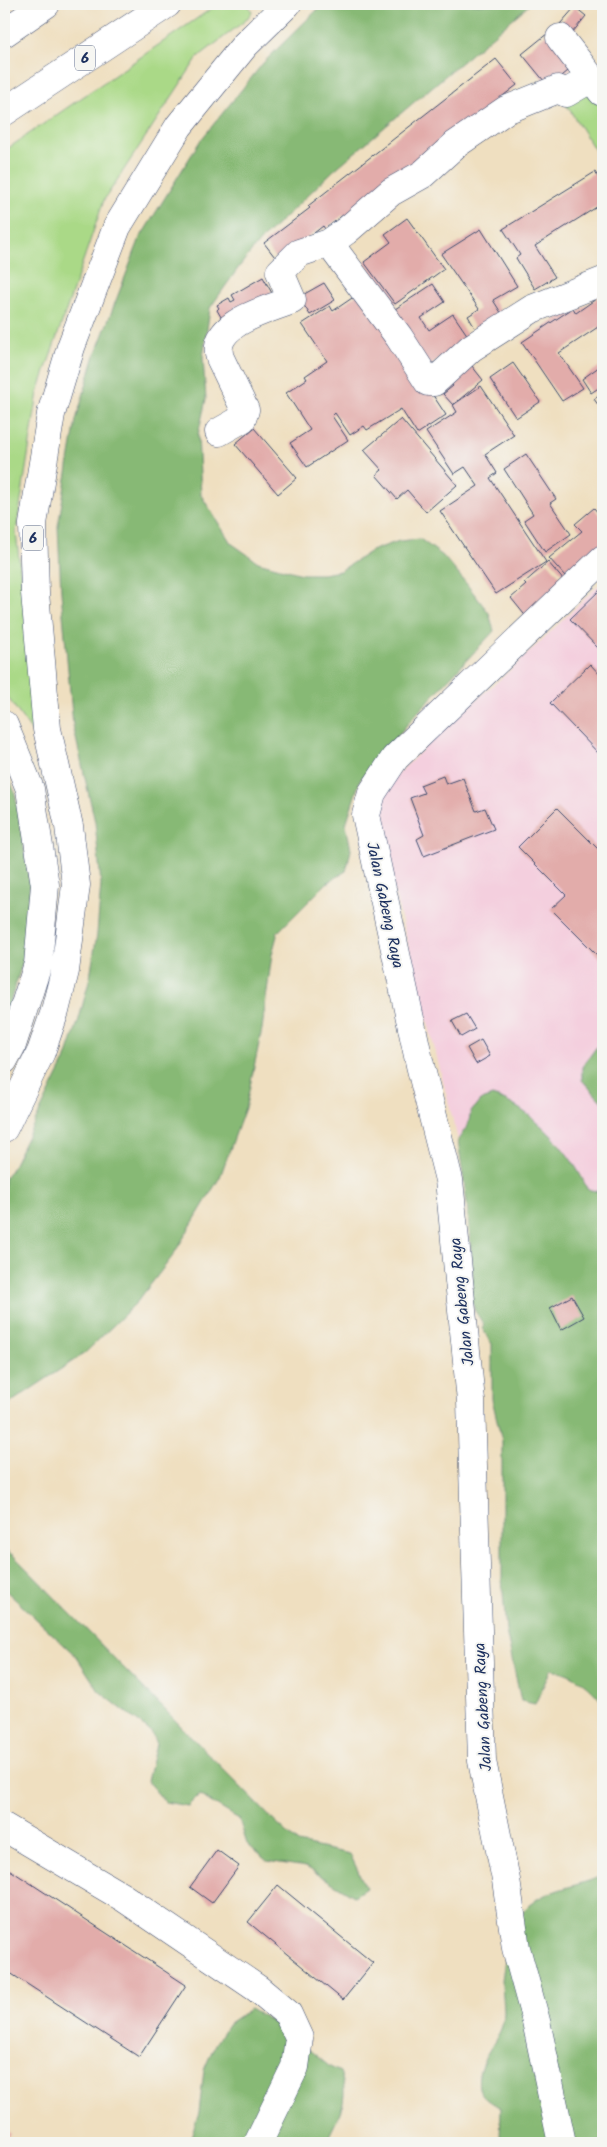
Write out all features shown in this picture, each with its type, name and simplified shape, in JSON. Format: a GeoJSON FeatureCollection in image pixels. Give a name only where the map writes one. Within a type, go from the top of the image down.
{"type":"FeatureCollection","features":[{"type":"Feature","properties":{"kind":"main road"},"geometry":{"type":"LineString","coordinates":[[4,33],[46,4]]}},
{"type":"Feature","properties":{"kind":"main road","name":"6"},"geometry":{"type":"LineString","coordinates":[[4,112],[167,4]]}},
{"type":"Feature","properties":{"kind":"main road","name":"6"},"geometry":{"type":"LineString","coordinates":[[4,1128],[38,1059],[55,1011],[65,971],[76,884],[69,826],[47,728],[35,593],[33,524],[51,414],[71,347],[117,227],[179,126],[245,45],[287,4]]}},
{"type":"Feature","properties":{"kind":"main road"},"geometry":{"type":"LineString","coordinates":[[219,432],[242,419],[245,410],[218,350],[220,341],[228,330],[236,322],[292,300],[280,272],[299,253],[329,243],[346,232],[391,192],[423,174],[455,145],[506,110],[558,88],[566,93],[597,86],[560,38]]}},
{"type":"Feature","properties":{"kind":"main road"},"geometry":{"type":"LineString","coordinates":[[329,243],[399,337],[428,382],[434,382],[471,348],[532,309],[603,281]]}},
{"type":"Feature","properties":{"kind":"main road","name":"Jalan Gabeng Raya"},"geometry":{"type":"LineString","coordinates":[[562,2143],[536,2021],[516,1948],[506,1880],[482,1762],[471,1402],[449,1180],[420,1066],[366,815],[372,793],[395,758],[603,559]]}},
{"type":"Feature","properties":{"kind":"main road"},"geometry":{"type":"LineString","coordinates":[[4,725],[30,789],[45,885],[38,964],[12,1045],[4,1060]]}},
{"type":"Feature","properties":{"kind":"main road"},"geometry":{"type":"LineString","coordinates":[[4,1827],[124,1898],[258,1989],[288,2014],[300,2038],[295,2067],[258,2143]]}},
{"type":"Feature","properties":{"kind":"shaded area"},"geometry":{"type":"Polygon","coordinates":[[[603,581],[603,1042],[598,1045],[582,1080],[603,1103],[603,1190],[599,1192],[587,1189],[582,1176],[558,1141],[471,1112],[468,1125],[458,1140],[371,800],[450,723],[514,667],[603,581]]]}},
{"type":"Feature","properties":{"kind":"green space"},"geometry":{"type":"Polygon","coordinates":[[[218,4],[248,4],[252,12],[246,20],[198,57],[104,200],[38,392],[16,532],[39,742],[4,692],[4,151],[218,4]]]}},
{"type":"Feature","properties":{"kind":"green space"},"geometry":{"type":"Polygon","coordinates":[[[323,4],[530,4],[334,170],[259,242],[210,308],[203,358],[206,399],[198,435],[201,495],[231,543],[258,562],[302,574],[323,574],[340,571],[371,551],[399,541],[420,539],[443,556],[465,582],[489,613],[494,631],[417,713],[360,780],[346,824],[351,850],[346,871],[328,882],[278,932],[272,954],[262,1029],[246,1105],[220,1177],[172,1257],[137,1302],[85,1353],[4,1407],[4,1178],[11,1170],[65,1061],[79,1019],[90,977],[97,934],[101,884],[95,822],[73,725],[61,592],[58,526],[76,420],[95,355],[140,238],[200,141],[264,62],[323,4]]]}},
{"type":"Feature","properties":{"kind":"green space"},"geometry":{"type":"Polygon","coordinates":[[[593,87],[603,103],[603,147],[596,152],[566,104],[593,87]]]}},
{"type":"Feature","properties":{"kind":"green space"},"geometry":{"type":"Polygon","coordinates":[[[4,765],[15,793],[30,885],[23,961],[4,1021],[4,765]]]}},
{"type":"Feature","properties":{"kind":"green space"},"geometry":{"type":"Polygon","coordinates":[[[603,1042],[603,1103],[582,1080],[582,1067],[598,1045],[603,1042]]]}},
{"type":"Feature","properties":{"kind":"green space"},"geometry":{"type":"Polygon","coordinates":[[[492,1096],[506,1101],[535,1120],[561,1146],[572,1161],[587,1189],[599,1192],[603,1190],[603,1703],[592,1691],[574,1677],[551,1669],[535,1704],[521,1701],[506,1631],[502,1579],[502,1441],[492,1399],[492,1344],[482,1328],[484,1325],[475,1311],[471,1299],[473,1275],[467,1203],[458,1140],[468,1125],[471,1112],[480,1101],[492,1096]]]}},
{"type":"Feature","properties":{"kind":"green space"},"geometry":{"type":"Polygon","coordinates":[[[4,1549],[14,1556],[277,1824],[298,1843],[350,1854],[366,1888],[354,1896],[306,1867],[267,1861],[247,1844],[239,1819],[199,1795],[188,1806],[165,1802],[147,1781],[156,1744],[151,1732],[99,1691],[76,1656],[4,1589],[4,1549]]]}},
{"type":"Feature","properties":{"kind":"green space"},"geometry":{"type":"Polygon","coordinates":[[[603,1877],[603,2143],[498,2143],[500,2139],[501,2108],[482,2094],[478,2080],[482,2064],[503,2023],[503,1974],[510,1942],[518,1920],[529,1905],[544,1895],[603,1877]]]}},
{"type":"Feature","properties":{"kind":"green space"},"geometry":{"type":"Polygon","coordinates":[[[250,2009],[280,2026],[330,2067],[340,2072],[343,2082],[343,2100],[338,2117],[326,2143],[189,2143],[199,2112],[204,2070],[215,2044],[229,2023],[250,2009]]]}},
{"type":"Feature","properties":{"kind":"building"},"geometry":{"type":"Polygon","coordinates":[[[575,7],[586,16],[572,33],[560,24],[575,7]]]}},
{"type":"Feature","properties":{"kind":"building"},"geometry":{"type":"Polygon","coordinates":[[[548,33],[575,65],[549,87],[522,54],[548,33]]]}},
{"type":"Feature","properties":{"kind":"building"},"geometry":{"type":"Polygon","coordinates":[[[496,59],[517,85],[345,218],[343,215],[325,229],[323,226],[278,261],[264,243],[310,208],[308,206],[496,59]]]}},
{"type":"Feature","properties":{"kind":"building"},"geometry":{"type":"Polygon","coordinates":[[[595,172],[603,185],[603,203],[535,246],[555,277],[535,289],[516,258],[520,255],[503,229],[595,172]]]}},
{"type":"Feature","properties":{"kind":"building"},"geometry":{"type":"Polygon","coordinates":[[[407,218],[444,269],[395,304],[364,262],[391,242],[385,234],[407,218]]]}},
{"type":"Feature","properties":{"kind":"building"},"geometry":{"type":"Polygon","coordinates":[[[481,229],[517,286],[493,300],[505,319],[479,335],[468,316],[479,309],[441,254],[481,229]]]}},
{"type":"Feature","properties":{"kind":"building"},"geometry":{"type":"Polygon","coordinates":[[[263,277],[273,295],[225,324],[217,310],[219,308],[217,305],[229,298],[231,302],[235,300],[232,295],[263,277]]]}},
{"type":"Feature","properties":{"kind":"building"},"geometry":{"type":"Polygon","coordinates":[[[324,283],[335,300],[310,315],[299,297],[324,283]]]}},
{"type":"Feature","properties":{"kind":"building"},"geometry":{"type":"Polygon","coordinates":[[[433,284],[445,302],[421,318],[429,330],[453,314],[470,339],[426,368],[389,313],[433,284]]]}},
{"type":"Feature","properties":{"kind":"building"},"geometry":{"type":"Polygon","coordinates":[[[358,294],[407,356],[446,415],[417,434],[401,409],[367,430],[364,426],[350,435],[335,413],[332,416],[348,440],[307,467],[290,443],[310,430],[286,393],[307,379],[305,376],[327,361],[302,324],[330,306],[333,311],[358,294]]]}},
{"type":"Feature","properties":{"kind":"building"},"geometry":{"type":"Polygon","coordinates":[[[603,294],[603,335],[598,327],[559,353],[583,388],[562,401],[522,342],[573,308],[576,313],[603,294]]]}},
{"type":"Feature","properties":{"kind":"building"},"geometry":{"type":"Polygon","coordinates":[[[468,361],[483,380],[453,405],[443,394],[453,386],[447,379],[468,361]]]}},
{"type":"Feature","properties":{"kind":"building"},"geometry":{"type":"Polygon","coordinates":[[[513,363],[540,402],[516,418],[490,379],[513,363]]]}},
{"type":"Feature","properties":{"kind":"building"},"geometry":{"type":"Polygon","coordinates":[[[603,364],[603,385],[591,393],[582,379],[603,364]]]}},
{"type":"Feature","properties":{"kind":"building"},"geometry":{"type":"Polygon","coordinates":[[[481,386],[514,435],[485,454],[497,473],[490,478],[546,562],[496,594],[440,511],[478,486],[465,467],[454,474],[426,432],[457,412],[453,405],[481,386]]]}},
{"type":"Feature","properties":{"kind":"building"},"geometry":{"type":"Polygon","coordinates":[[[603,393],[603,412],[594,399],[603,393]]]}},
{"type":"Feature","properties":{"kind":"building"},"geometry":{"type":"Polygon","coordinates":[[[401,419],[457,485],[426,512],[407,490],[397,499],[376,475],[382,470],[364,450],[401,419]]]}},
{"type":"Feature","properties":{"kind":"building"},"geometry":{"type":"Polygon","coordinates":[[[254,428],[297,478],[278,494],[235,444],[254,428]]]}},
{"type":"Feature","properties":{"kind":"building"},"geometry":{"type":"Polygon","coordinates":[[[526,454],[556,499],[550,503],[571,534],[545,552],[524,520],[533,514],[504,469],[526,454]]]}},
{"type":"Feature","properties":{"kind":"building"},"geometry":{"type":"Polygon","coordinates":[[[594,508],[603,519],[603,543],[565,576],[549,558],[582,531],[575,524],[594,508]]]}},
{"type":"Feature","properties":{"kind":"building"},"geometry":{"type":"Polygon","coordinates":[[[548,562],[565,582],[528,619],[511,598],[526,585],[524,583],[548,562]]]}},
{"type":"Feature","properties":{"kind":"building"},"geometry":{"type":"Polygon","coordinates":[[[603,587],[603,645],[599,649],[570,619],[603,587]]]}},
{"type":"Feature","properties":{"kind":"building"},"geometry":{"type":"Polygon","coordinates":[[[590,664],[603,678],[603,758],[550,703],[590,664]]]}},
{"type":"Feature","properties":{"kind":"building"},"geometry":{"type":"Polygon","coordinates":[[[443,776],[446,784],[463,778],[476,811],[485,808],[494,829],[424,856],[417,839],[424,835],[410,798],[424,793],[420,785],[443,776]]]}},
{"type":"Feature","properties":{"kind":"building"},"geometry":{"type":"Polygon","coordinates":[[[557,808],[603,854],[603,956],[601,959],[551,909],[566,895],[518,847],[557,808]]]}},
{"type":"Feature","properties":{"kind":"building"},"geometry":{"type":"Polygon","coordinates":[[[466,1014],[475,1029],[461,1037],[452,1021],[466,1014]]]}},
{"type":"Feature","properties":{"kind":"building"},"geometry":{"type":"Polygon","coordinates":[[[481,1040],[490,1056],[476,1064],[467,1048],[481,1040]]]}},
{"type":"Feature","properties":{"kind":"building"},"geometry":{"type":"Polygon","coordinates":[[[572,1296],[584,1317],[561,1330],[550,1308],[572,1296]]]}},
{"type":"Feature","properties":{"kind":"building"},"geometry":{"type":"Polygon","coordinates":[[[217,1850],[239,1866],[212,1903],[190,1887],[217,1850]]]}},
{"type":"Feature","properties":{"kind":"building"},"geometry":{"type":"Polygon","coordinates":[[[4,1866],[186,1985],[139,2057],[4,1969],[4,1866]]]}},
{"type":"Feature","properties":{"kind":"building"},"geometry":{"type":"Polygon","coordinates":[[[278,1885],[373,1963],[343,2000],[248,1922],[278,1885]]]}},
{"type":"Feature","properties":{"kind":"building"},"geometry":{"type":"Polygon","coordinates":[[[4,2129],[10,2133],[4,2143],[4,2129]]]}}]}
